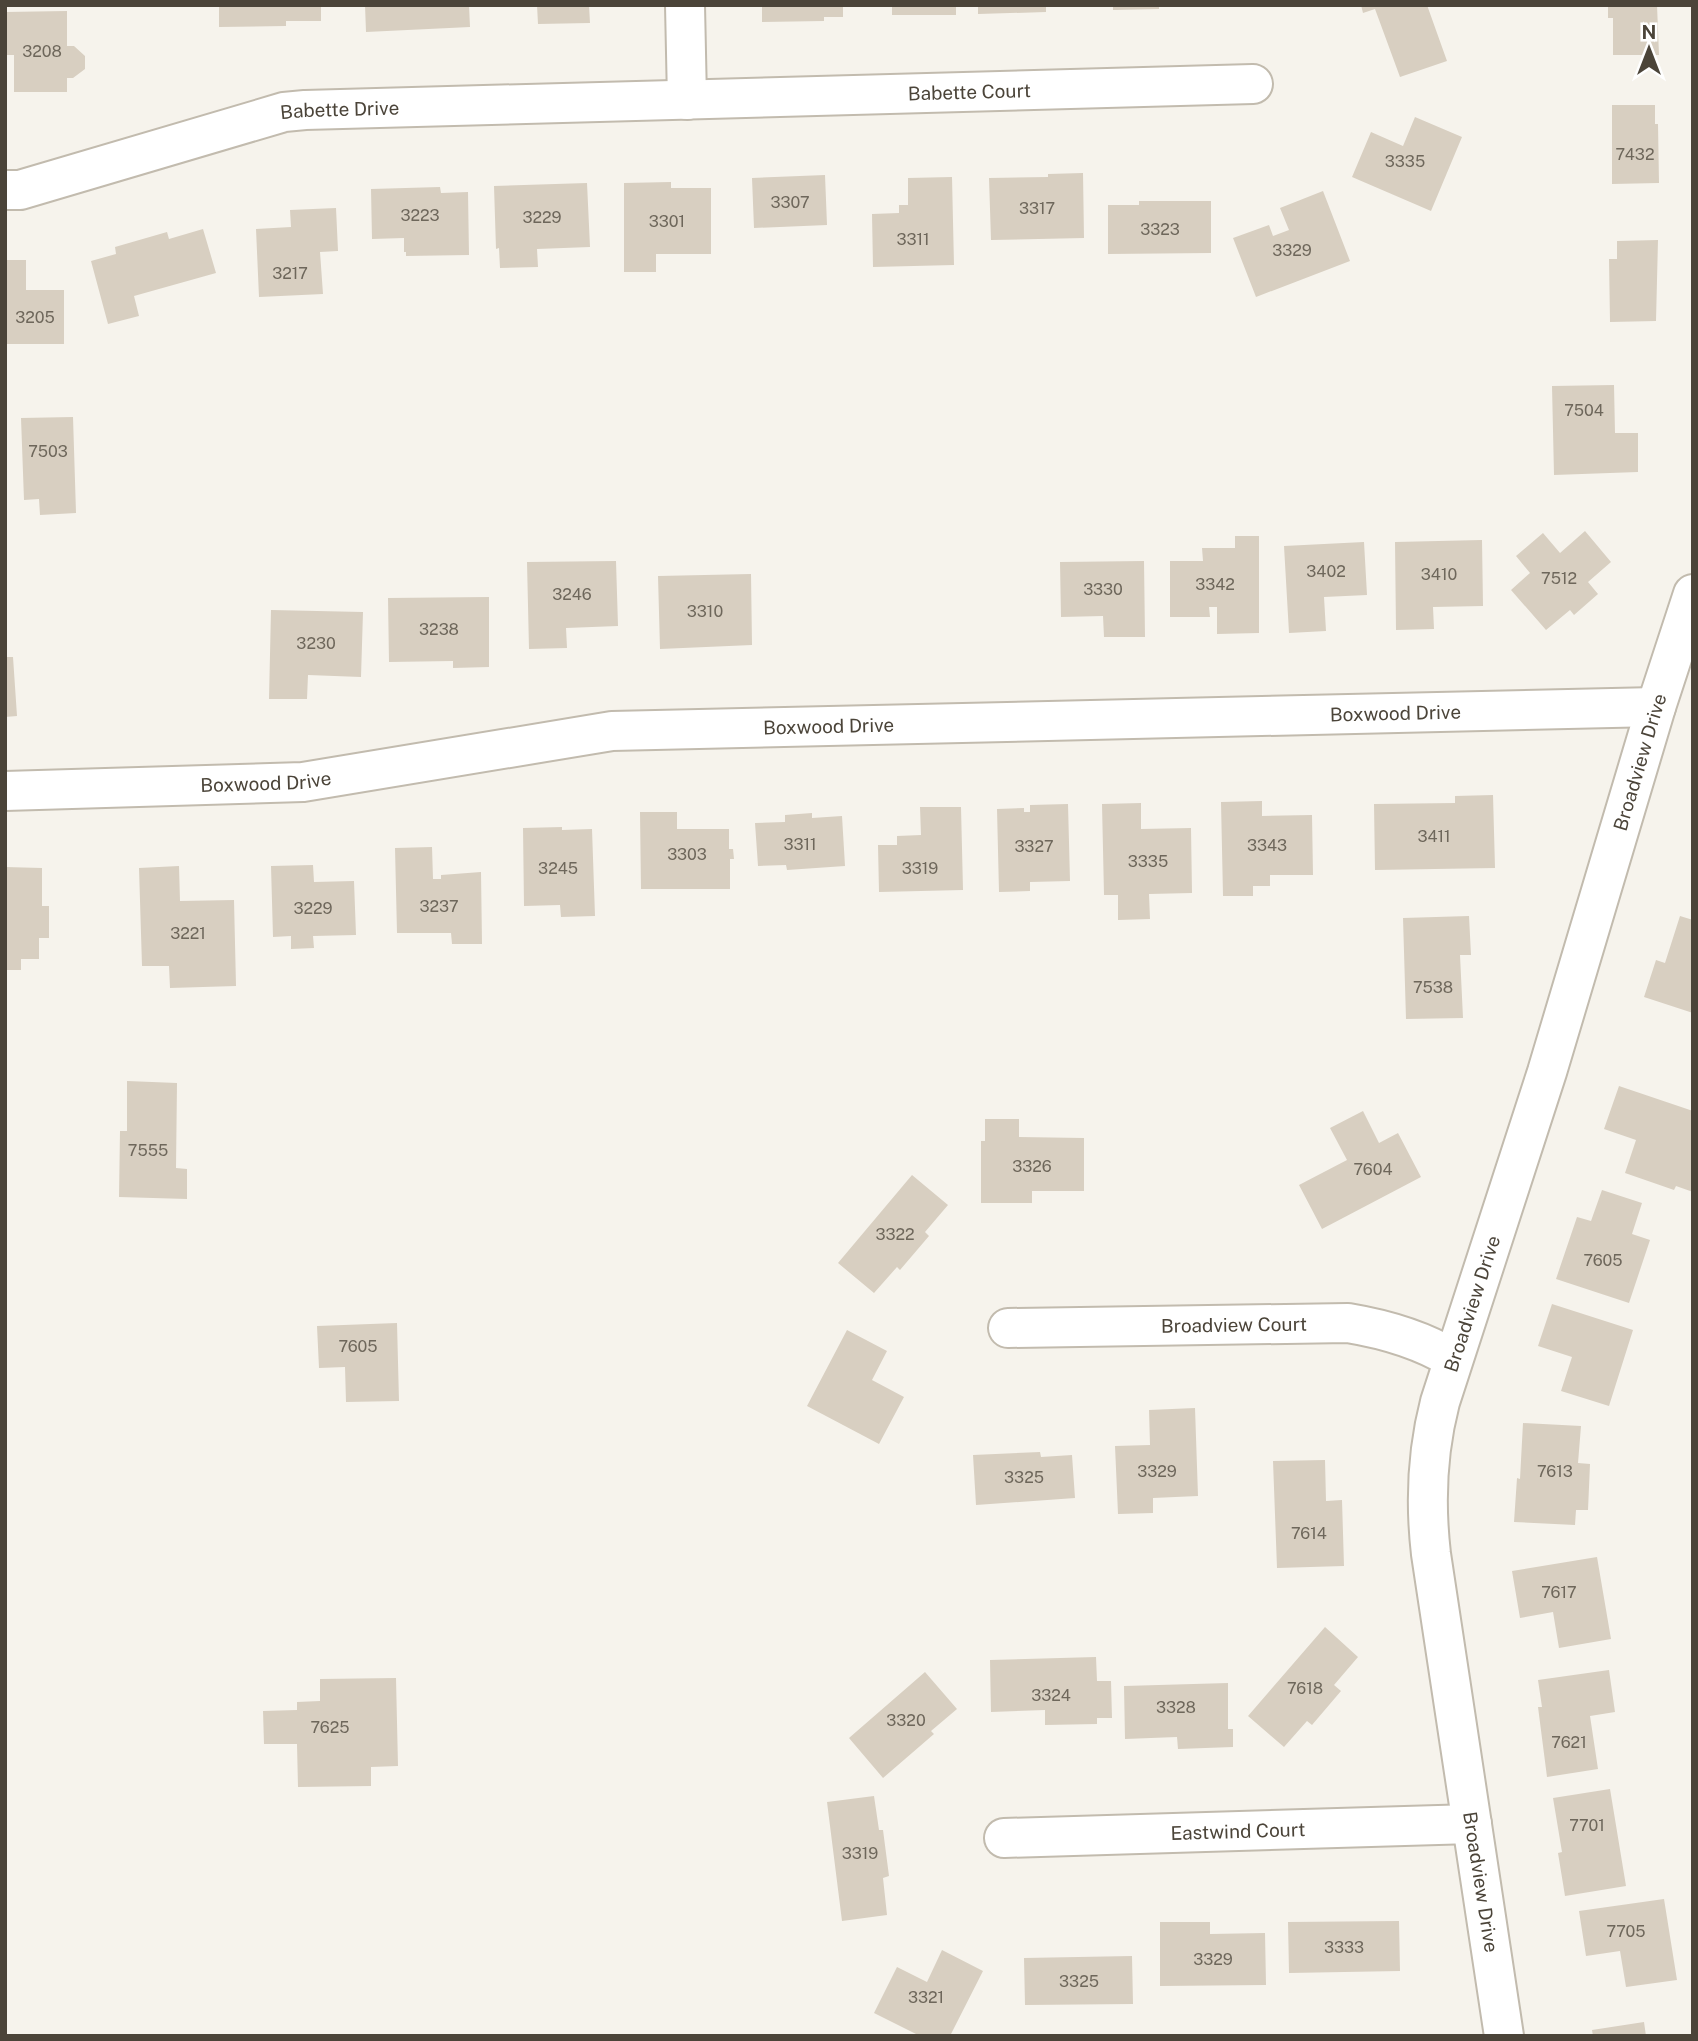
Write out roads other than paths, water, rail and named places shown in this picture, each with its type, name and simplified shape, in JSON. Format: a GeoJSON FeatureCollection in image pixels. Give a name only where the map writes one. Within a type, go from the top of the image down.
{"type":"FeatureCollection","features":[{"type":"Feature","properties":{"kind":"street"},"geometry":{"type":"LineString","coordinates":[[685,5],[687,100]]}},
{"type":"Feature","properties":{"kind":"street","name":"Babette Court"},"geometry":{"type":"LineString","coordinates":[[687,100],[1253,84]]}},
{"type":"Feature","properties":{"kind":"street","name":"Babette Drive"},"geometry":{"type":"LineString","coordinates":[[5,190],[20,190],[284,112],[687,100]]}},
{"type":"Feature","properties":{"kind":"street","name":"Broadview Drive"},"geometry":{"type":"LineString","coordinates":[[1504,2036],[1427,1520],[1427,1485],[1433,1434],[1453,1359],[1548,1072],[1656,707],[1693,594]]}},
{"type":"Feature","properties":{"kind":"street","name":"Boxwood Drive"},"geometry":{"type":"LineString","coordinates":[[5,791],[303,782],[612,732],[1656,707]]}},
{"type":"Feature","properties":{"kind":"street","name":"Broadview Court"},"geometry":{"type":"LineString","coordinates":[[1008,1328],[1348,1323],[1380,1328],[1440,1350],[1453,1359]]}},
{"type":"Feature","properties":{"kind":"street","name":"Eastwind Court"},"geometry":{"type":"LineString","coordinates":[[1004,1838],[1472,1824]]}}]}
